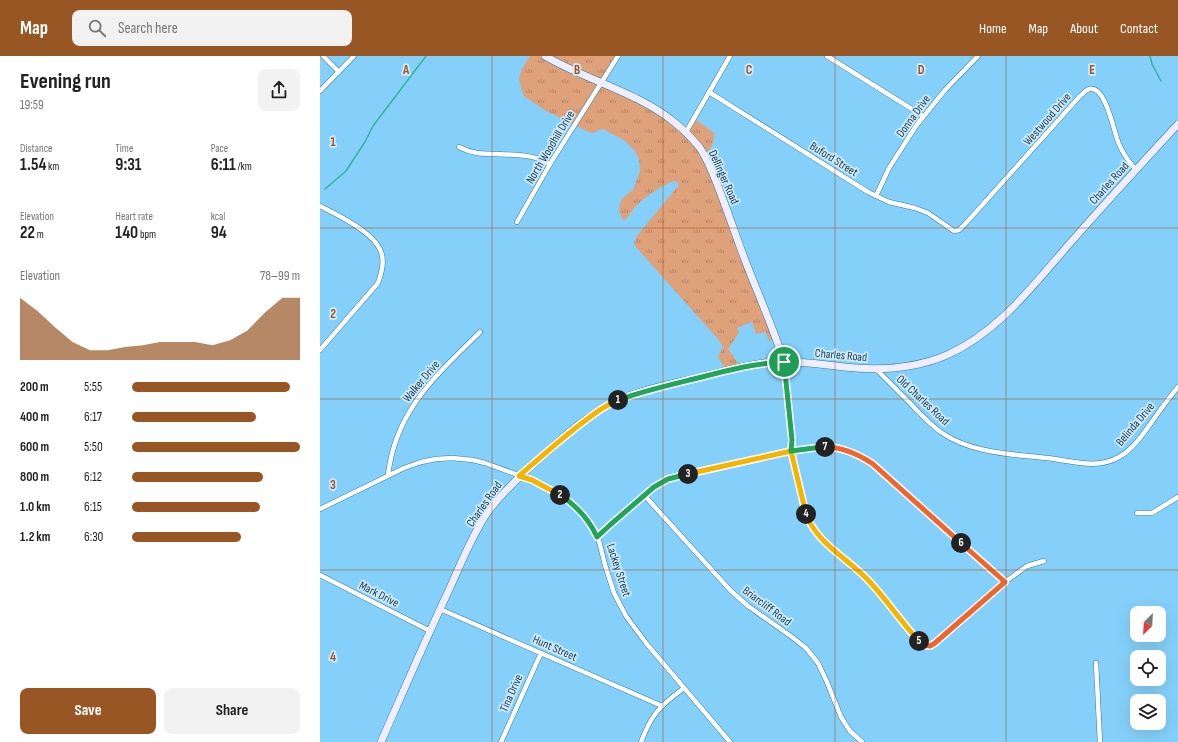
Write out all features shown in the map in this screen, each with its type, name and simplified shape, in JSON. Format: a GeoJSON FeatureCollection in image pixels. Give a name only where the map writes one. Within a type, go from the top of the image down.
{"type":"FeatureCollection","features":[{"type":"Feature","properties":{"kind":"street"},"geometry":{"type":"LineString","coordinates":[[324,56],[339,72]]}},
{"type":"Feature","properties":{"kind":"street"},"geometry":{"type":"LineString","coordinates":[[320,92],[354,56]]}},
{"type":"Feature","properties":{"kind":"street","name":"Dellinger Road"},"geometry":{"type":"LineString","coordinates":[[545,56],[662,113],[686,132],[699,148],[718,184],[784,362]]}},
{"type":"Feature","properties":{"kind":"street","name":"North Woodhill Drive"},"geometry":{"type":"LineString","coordinates":[[517,222],[550,164],[618,56]]}},
{"type":"Feature","properties":{"kind":"street"},"geometry":{"type":"LineString","coordinates":[[686,132],[730,56]]}},
{"type":"Feature","properties":{"kind":"street"},"geometry":{"type":"LineString","coordinates":[[827,56],[923,116]]}},
{"type":"Feature","properties":{"kind":"street","name":"Donna Drive"},"geometry":{"type":"LineString","coordinates":[[876,196],[889,168],[923,116],[944,90],[978,56]]}},
{"type":"Feature","properties":{"kind":"street","name":"Westwood Drive"},"geometry":{"type":"LineString","coordinates":[[954,231],[959,230],[966,224],[1080,96],[1090,89],[1095,90],[1102,98],[1121,148],[1125,156],[1136,170]]}},
{"type":"Feature","properties":{"kind":"street","name":"Buford Street"},"geometry":{"type":"LineString","coordinates":[[709,92],[876,196],[889,202],[915,208],[928,213],[954,231]]}},
{"type":"Feature","properties":{"kind":"street","name":"Charles Road"},"geometry":{"type":"LineString","coordinates":[[381,742],[465,554],[486,516],[519,476],[579,425],[614,402],[651,389],[747,366],[772,362],[784,362],[824,364],[847,368],[877,370],[903,368],[937,359],[964,346],[985,332],[1011,310],[1178,124]]}},
{"type":"Feature","properties":{"kind":"street"},"geometry":{"type":"LineString","coordinates":[[459,147],[478,153],[535,157],[543,159],[550,164]]}},
{"type":"Feature","properties":{"kind":"street"},"geometry":{"type":"LineString","coordinates":[[320,206],[358,227],[368,235],[376,243],[382,254],[383,260],[382,271],[378,283],[320,350]]}},
{"type":"Feature","properties":{"kind":"street","name":"Walker Drive"},"geometry":{"type":"LineString","coordinates":[[388,475],[391,457],[400,429],[416,399],[480,332]]}},
{"type":"Feature","properties":{"kind":"street"},"geometry":{"type":"LineString","coordinates":[[784,362],[792,440],[791,451],[807,516],[815,530],[824,541],[871,583],[913,635],[924,645],[930,646],[935,643],[1005,582],[1027,566],[1044,561]]}},
{"type":"Feature","properties":{"kind":"street","name":"Old Charles Road"},"geometry":{"type":"LineString","coordinates":[[877,370],[930,422],[942,433],[951,438],[986,450],[1019,456],[1053,459]]}},
{"type":"Feature","properties":{"kind":"street","name":"Belinda Drive"},"geometry":{"type":"LineString","coordinates":[[1053,459],[1092,465],[1112,461],[1135,443],[1178,387]]}},
{"type":"Feature","properties":{"kind":"street"},"geometry":{"type":"LineString","coordinates":[[597,537],[644,495],[668,479],[791,451],[831,447],[849,450],[873,464],[1005,582]]}},
{"type":"Feature","properties":{"kind":"street","name":"Lackey Street"},"geometry":{"type":"LineString","coordinates":[[320,509],[388,475],[421,462],[436,459],[452,458],[485,463],[532,480],[551,490],[566,499],[588,519],[597,537],[609,580],[620,605],[638,633],[730,742]]}},
{"type":"Feature","properties":{"kind":"street","name":"Briarcliff Road"},"geometry":{"type":"LineString","coordinates":[[644,495],[731,591],[748,606],[806,648],[818,663],[841,718],[850,731],[862,742]]}},
{"type":"Feature","properties":{"kind":"street"},"geometry":{"type":"LineString","coordinates":[[1137,513],[1152,513],[1178,497]]}},
{"type":"Feature","properties":{"kind":"street","name":"Mark Drive"},"geometry":{"type":"LineString","coordinates":[[320,575],[430,631]]}},
{"type":"Feature","properties":{"kind":"street","name":"Hunt Street"},"geometry":{"type":"LineString","coordinates":[[440,609],[662,706]]}},
{"type":"Feature","properties":{"kind":"street","name":"Tina Drive"},"geometry":{"type":"LineString","coordinates":[[501,742],[541,653]]}},
{"type":"Feature","properties":{"kind":"street"},"geometry":{"type":"LineString","coordinates":[[1096,663],[1100,742]]}},
{"type":"Feature","properties":{"kind":"street"},"geometry":{"type":"LineString","coordinates":[[641,742],[652,717],[662,706],[684,688]]}},
{"type":"Feature","properties":{"kind":"green space"},"geometry":{"type":"Polygon","coordinates":[[[530,56],[618,56],[601,83],[641,102],[686,132],[694,118],[714,133],[713,142],[705,157],[776,338],[769,341],[766,332],[756,334],[752,322],[737,328],[739,333],[728,349],[738,363],[741,364],[725,371],[718,357],[723,347],[718,339],[635,246],[634,243],[637,236],[679,183],[674,181],[664,185],[636,206],[624,220],[619,211],[620,203],[622,199],[633,190],[640,171],[639,159],[635,151],[625,141],[603,129],[591,133],[546,111],[524,96],[519,77],[530,56]]]}},
{"type":"Feature","properties":{"kind":"waterway"},"geometry":{"type":"LineString","coordinates":[[325,189],[346,171],[365,142],[373,126],[426,56]]}},
{"type":"Feature","properties":{"kind":"waterway"},"geometry":{"type":"LineString","coordinates":[[1150,56],[1152,64],[1161,81]]}},
{"type":"Feature","properties":{"kind":"route"},"geometry":{"type":"LineString","coordinates":[[784,362],[772,362],[747,366],[651,389],[614,402],[579,425],[519,476],[532,480],[566,499],[588,519],[597,537],[644,495],[668,479],[791,451],[807,516],[815,530],[824,541],[871,583],[913,635],[924,645],[930,646],[952,629],[1005,582],[873,464],[864,458],[849,450],[831,447],[791,451],[792,440],[784,362]]}}]}
